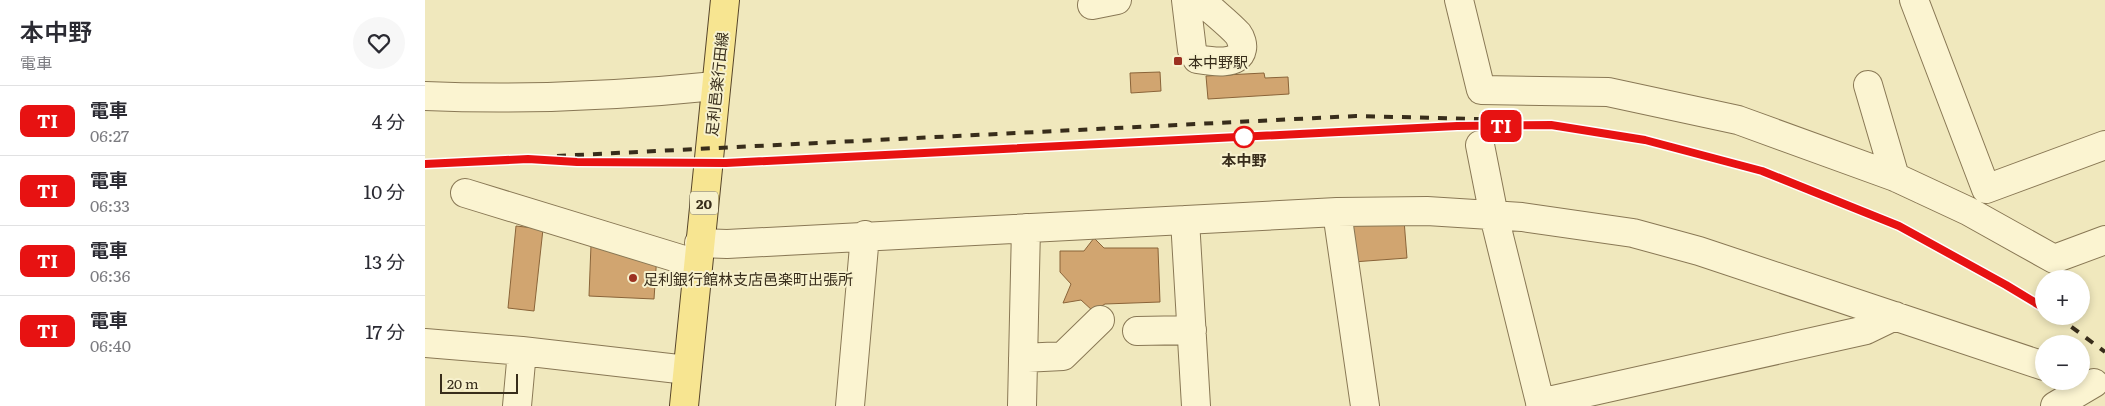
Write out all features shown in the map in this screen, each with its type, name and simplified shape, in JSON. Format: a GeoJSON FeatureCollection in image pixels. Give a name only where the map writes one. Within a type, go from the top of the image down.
{"type":"FeatureCollection","features":[{"type":"Feature","properties":{"kind":"main road","name":"足利邑楽行田線"},"geometry":{"type":"LineString","coordinates":[[684,406],[725,0]]}},
{"type":"Feature","properties":{"kind":"street"},"geometry":{"type":"LineString","coordinates":[[1187,0],[1192,50],[1197,58],[1209,61],[1227,61],[1236,57],[1241,53],[1243,46],[1239,35],[1201,0]]}},
{"type":"Feature","properties":{"kind":"street"},"geometry":{"type":"LineString","coordinates":[[1459,0],[1481,90],[1608,92],[1738,120],[1895,177],[1968,211],[2054,259],[2100,248]]}},
{"type":"Feature","properties":{"kind":"street"},"geometry":{"type":"LineString","coordinates":[[1914,0],[1985,189],[2105,144]]}},
{"type":"Feature","properties":{"kind":"street"},"geometry":{"type":"LineString","coordinates":[[1868,85],[1895,177]]}},
{"type":"Feature","properties":{"kind":"street"},"geometry":{"type":"LineString","coordinates":[[425,96],[500,99],[565,98],[715,86]]}},
{"type":"Feature","properties":{"kind":"street"},"geometry":{"type":"LineString","coordinates":[[1480,145],[1494,216],[1541,404],[1866,330],[1895,316]]}},
{"type":"Feature","properties":{"kind":"street"},"geometry":{"type":"LineString","coordinates":[[465,193],[698,253],[717,244],[1337,212],[1427,211],[1522,217],[1633,233],[1699,251],[2035,363]]}},
{"type":"Feature","properties":{"kind":"street"},"geometry":{"type":"LineString","coordinates":[[1337,212],[1365,406]]}},
{"type":"Feature","properties":{"kind":"street"},"geometry":{"type":"LineString","coordinates":[[1185,220],[1196,406]]}},
{"type":"Feature","properties":{"kind":"street"},"geometry":{"type":"LineString","coordinates":[[1022,406],[1026,228]]}},
{"type":"Feature","properties":{"kind":"street"},"geometry":{"type":"LineString","coordinates":[[850,406],[865,236]]}},
{"type":"Feature","properties":{"kind":"street"},"geometry":{"type":"LineString","coordinates":[[1023,358],[1063,356],[1100,320]]}},
{"type":"Feature","properties":{"kind":"street"},"geometry":{"type":"LineString","coordinates":[[1137,331],[1191,330]]}},
{"type":"Feature","properties":{"kind":"street"},"geometry":{"type":"LineString","coordinates":[[425,343],[522,351],[687,370]]}},
{"type":"Feature","properties":{"kind":"street"},"geometry":{"type":"LineString","coordinates":[[517,406],[522,351]]}},
{"type":"Feature","properties":{"kind":"street"},"geometry":{"type":"LineString","coordinates":[[2055,406],[2093,384]]}},
{"type":"Feature","properties":{"kind":"building"},"geometry":{"type":"Polygon","coordinates":[[[1160,72],[1161,91],[1131,93],[1130,73],[1160,72]]]}},
{"type":"Feature","properties":{"kind":"building"},"geometry":{"type":"Polygon","coordinates":[[[1264,73],[1265,78],[1288,77],[1289,94],[1208,99],[1206,76],[1264,73]]]}},
{"type":"Feature","properties":{"kind":"building"},"geometry":{"type":"Polygon","coordinates":[[[1404,220],[1407,258],[1353,262],[1351,223],[1404,220]]]}},
{"type":"Feature","properties":{"kind":"building"},"geometry":{"type":"Polygon","coordinates":[[[516,226],[543,229],[534,311],[508,308],[516,226]]]}},
{"type":"Feature","properties":{"kind":"building"},"geometry":{"type":"Polygon","coordinates":[[[1094,238],[1104,248],[1158,248],[1160,302],[1105,304],[1093,311],[1081,300],[1063,303],[1071,284],[1060,272],[1060,251],[1084,251],[1094,238]]]}},
{"type":"Feature","properties":{"kind":"building"},"geometry":{"type":"Polygon","coordinates":[[[591,245],[608,245],[608,251],[657,254],[654,299],[589,296],[591,245]]]}},
{"type":"Feature","properties":{"kind":"railway"},"geometry":{"type":"LineString","coordinates":[[557,156],[1356,116],[1479,119]]}},
{"type":"Feature","properties":{"kind":"railway"},"geometry":{"type":"LineString","coordinates":[[425,164],[528,159],[577,163],[726,163],[1457,125],[1551,125],[1645,140],[1762,171],[1899,226],[2035,303]]}},
{"type":"Feature","properties":{"kind":"railway"},"geometry":{"type":"LineString","coordinates":[[2069,325],[2105,352]]}},
{"type":"Feature","properties":{"kind":"train","name":"TI"},"geometry":{"type":"LineString","coordinates":[[425,164],[528,159],[577,162],[726,163],[1457,126],[1551,125],[1645,140],[1762,171],[1899,226],[2035,303]]}},
{"type":"Feature","properties":{"kind":"place","name":"本中野駅"},"geometry":{"type":"Point","coordinates":[1178,61]}},
{"type":"Feature","properties":{"kind":"place","name":"本中野"},"geometry":{"type":"Point","coordinates":[1244,137]}},
{"type":"Feature","properties":{"kind":"place","name":"足利銀行館林支店邑楽町出張所"},"geometry":{"type":"Point","coordinates":[633,278]}}]}
